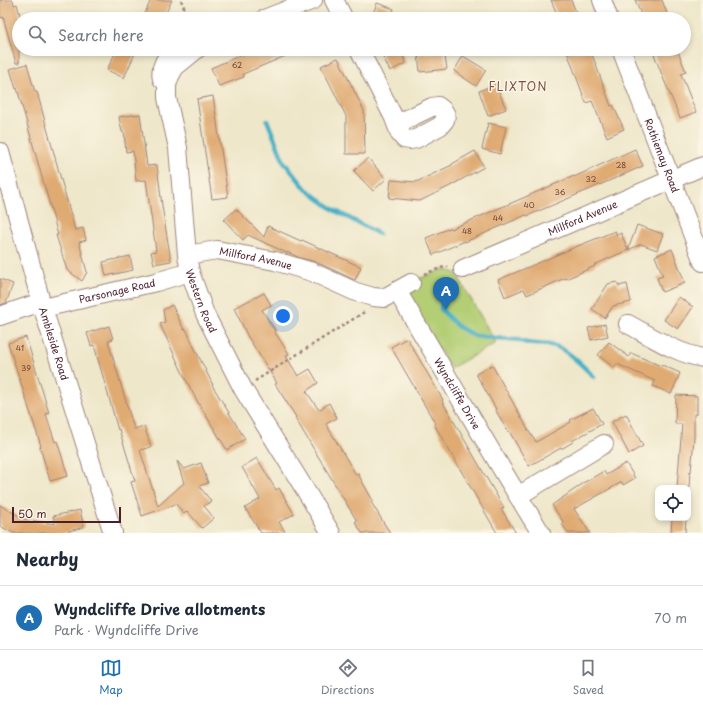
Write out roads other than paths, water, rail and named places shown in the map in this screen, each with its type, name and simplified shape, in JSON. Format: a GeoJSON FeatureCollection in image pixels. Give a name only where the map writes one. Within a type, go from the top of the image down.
{"type":"FeatureCollection","features":[{"type":"Feature","properties":{"kind":"street"},"geometry":{"type":"LineString","coordinates":[[282,12],[313,0]]}},
{"type":"Feature","properties":{"kind":"street"},"geometry":{"type":"LineString","coordinates":[[334,0],[340,12]]}},
{"type":"Feature","properties":{"kind":"street"},"geometry":{"type":"LineString","coordinates":[[602,0],[606,12]]}},
{"type":"Feature","properties":{"kind":"street"},"geometry":{"type":"LineString","coordinates":[[168,83],[162,80],[161,73],[164,62],[169,56]]}},
{"type":"Feature","properties":{"kind":"street","name":"Western Road"},"geometry":{"type":"LineString","coordinates":[[188,56],[175,68],[170,76],[167,98],[178,148],[187,255],[190,272],[205,314],[243,389],[330,533]]}},
{"type":"Feature","properties":{"kind":"street"},"geometry":{"type":"LineString","coordinates":[[363,56],[394,118],[400,134]]}},
{"type":"Feature","properties":{"kind":"street","name":"Rothiemay Road"},"geometry":{"type":"LineString","coordinates":[[624,56],[670,180],[703,262]]}},
{"type":"Feature","properties":{"kind":"street","name":"Ambleside Road"},"geometry":{"type":"LineString","coordinates":[[0,152],[7,206],[42,305],[113,533]]}},
{"type":"Feature","properties":{"kind":"street","name":"Millford Avenue"},"geometry":{"type":"LineString","coordinates":[[463,269],[703,166]]}},
{"type":"Feature","properties":{"kind":"street","name":"Millford Avenue"},"geometry":{"type":"LineString","coordinates":[[187,255],[217,250],[275,261],[312,272],[356,292],[373,297],[397,291]]}},
{"type":"Feature","properties":{"kind":"street","name":"Parsonage Road"},"geometry":{"type":"LineString","coordinates":[[0,316],[42,305],[156,282],[190,272]]}},
{"type":"Feature","properties":{"kind":"street","name":"Wyndcliffe Drive"},"geometry":{"type":"LineString","coordinates":[[397,291],[541,533]]}},
{"type":"Feature","properties":{"kind":"street"},"geometry":{"type":"LineString","coordinates":[[628,324],[680,351],[703,358]]}},
{"type":"Feature","properties":{"kind":"street"},"geometry":{"type":"LineString","coordinates":[[518,496],[604,444]]}},
{"type":"Feature","properties":{"kind":"waterway"},"geometry":{"type":"LineString","coordinates":[[267,120],[284,162],[306,189],[334,210],[379,234]]}},
{"type":"Feature","properties":{"kind":"waterway"},"geometry":{"type":"LineString","coordinates":[[442,293],[441,309],[457,326],[475,336],[518,340],[532,344],[555,346],[570,355],[594,377]]}},
{"type":"Feature","properties":{"kind":"place","name":"Wyndcliffe Drive allotments"},"geometry":{"type":"Point","coordinates":[446,310]}},
{"type":"Feature","properties":{"kind":"district","name":"FLIXTON"},"geometry":{"type":"Point","coordinates":[518,87]}}]}
